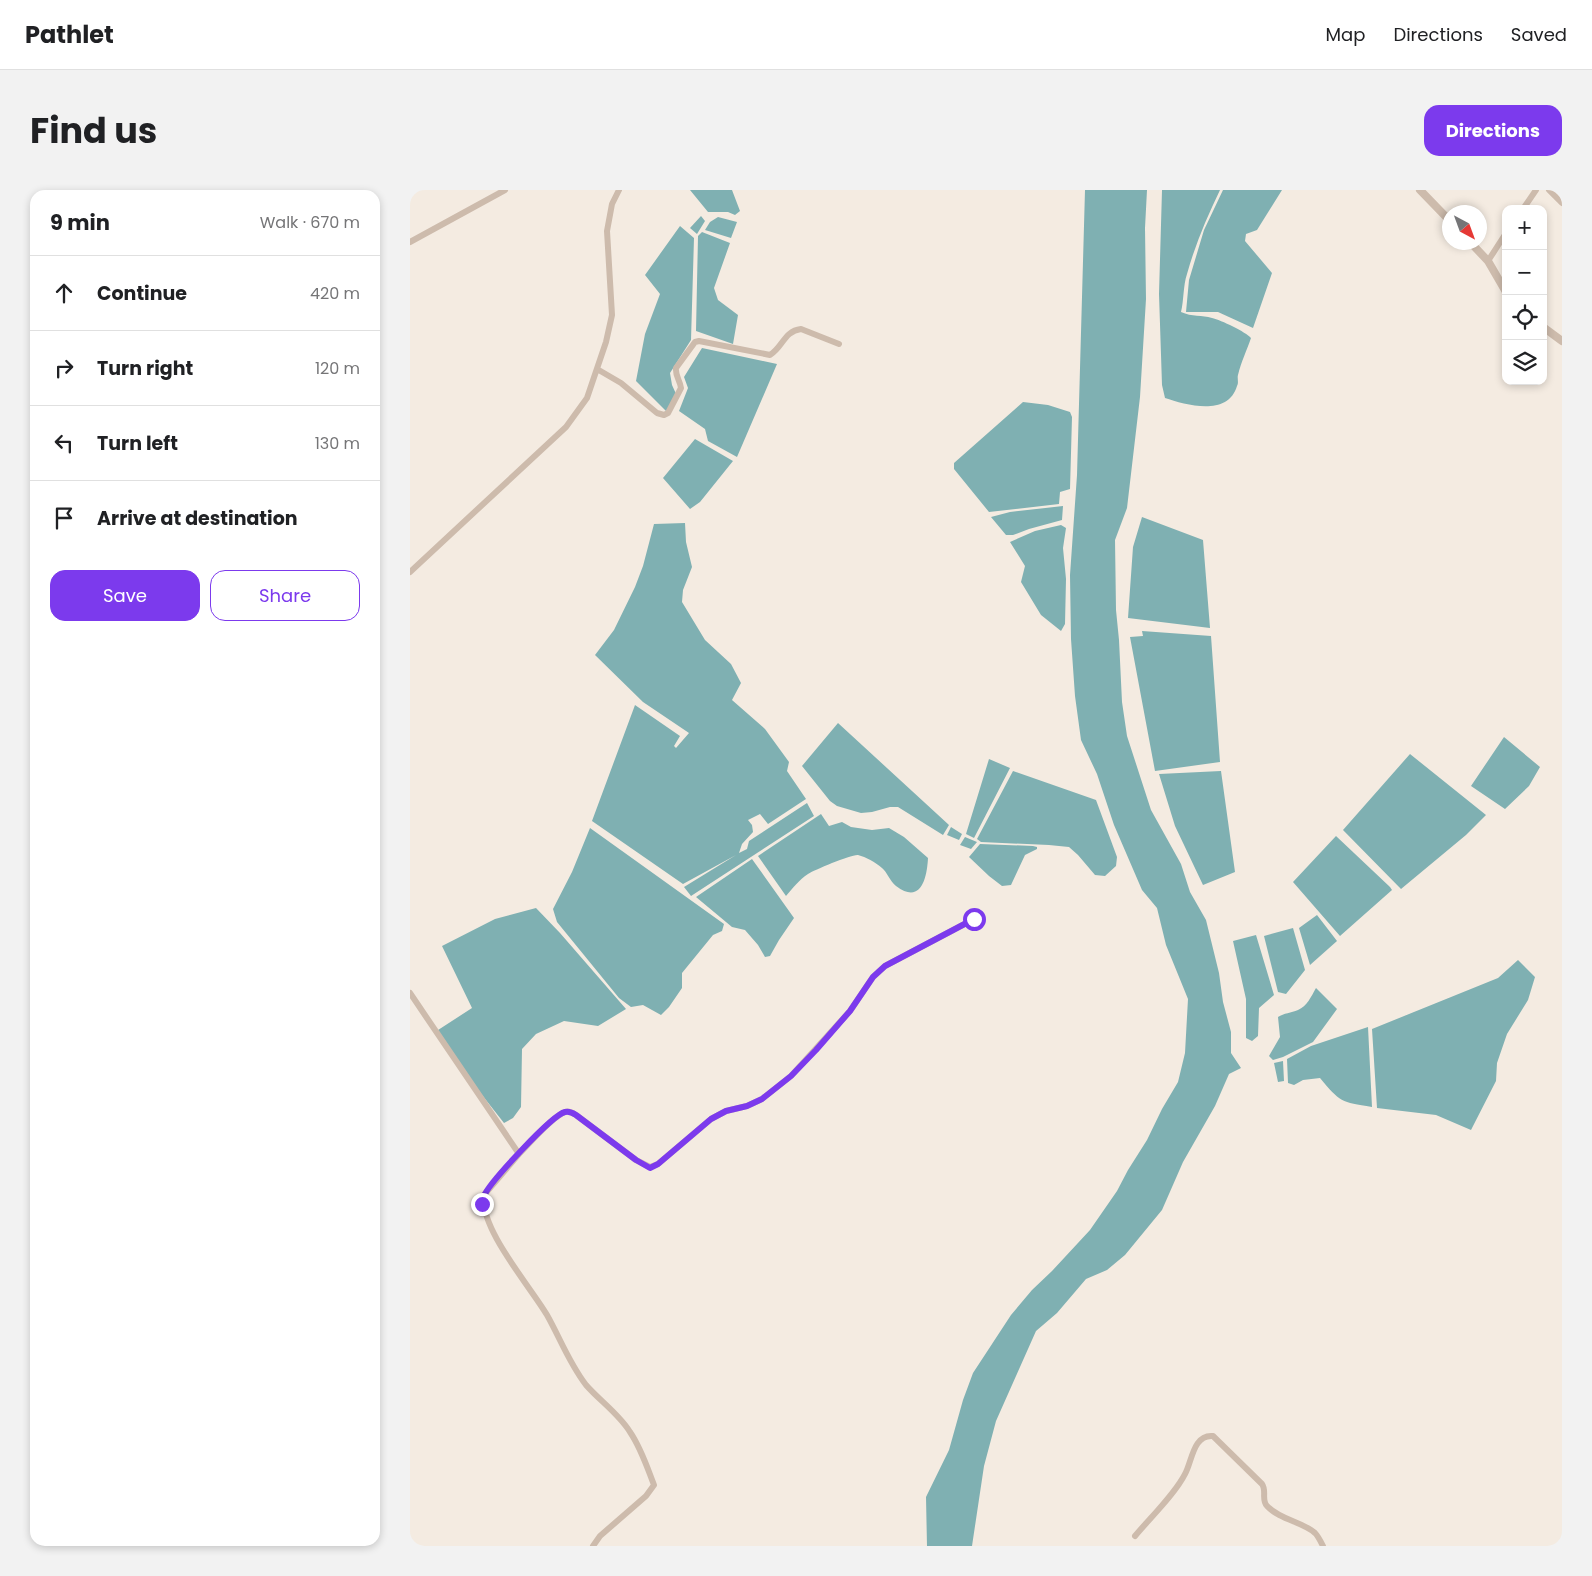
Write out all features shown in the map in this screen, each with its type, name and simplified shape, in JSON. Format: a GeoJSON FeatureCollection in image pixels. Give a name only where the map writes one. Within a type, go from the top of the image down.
{"type":"FeatureCollection","features":[{"type":"Feature","properties":{"kind":"street"},"geometry":{"type":"LineString","coordinates":[[410,242],[505,190]]}},
{"type":"Feature","properties":{"kind":"street"},"geometry":{"type":"LineString","coordinates":[[410,572],[566,427],[587,398],[606,342],[612,315],[607,231],[612,204],[619,190]]}},
{"type":"Feature","properties":{"kind":"street"},"geometry":{"type":"LineString","coordinates":[[1420,190],[1442,213]]}},
{"type":"Feature","properties":{"kind":"street"},"geometry":{"type":"LineString","coordinates":[[1526,205],[1536,190]]}},
{"type":"Feature","properties":{"kind":"street"},"geometry":{"type":"LineString","coordinates":[[1549,190],[1562,203]]}},
{"type":"Feature","properties":{"kind":"street"},"geometry":{"type":"LineString","coordinates":[[1488,261],[1502,240]]}},
{"type":"Feature","properties":{"kind":"street"},"geometry":{"type":"LineString","coordinates":[[1478,250],[1488,261],[1502,285]]}},
{"type":"Feature","properties":{"kind":"street"},"geometry":{"type":"LineString","coordinates":[[597,369],[621,384],[657,413],[664,415],[668,414],[681,388],[681,383],[675,374],[676,368],[695,342],[699,341],[770,354],[776,352],[788,334],[800,329],[839,344]]}},
{"type":"Feature","properties":{"kind":"street"},"geometry":{"type":"LineString","coordinates":[[1547,330],[1562,341]]}},
{"type":"Feature","properties":{"kind":"street"},"geometry":{"type":"LineString","coordinates":[[592,1546],[600,1536],[646,1496],[654,1485],[630,1432],[586,1384],[562,1348],[547,1315],[506,1255],[486,1216],[482,1204],[484,1195],[519,1154],[564,1112],[576,1115],[636,1160],[650,1168],[658,1164],[711,1119],[726,1111],[747,1106],[762,1099],[791,1076],[850,1011],[873,977],[885,966],[974,919]]}},
{"type":"Feature","properties":{"kind":"street"},"geometry":{"type":"LineString","coordinates":[[410,993],[519,1154]]}},
{"type":"Feature","properties":{"kind":"street"},"geometry":{"type":"LineString","coordinates":[[1135,1536],[1185,1474],[1195,1447],[1203,1438],[1212,1436],[1262,1484],[1265,1488],[1264,1501],[1266,1505],[1286,1519],[1303,1525],[1315,1533],[1323,1546]]}},
{"type":"Feature","properties":{"kind":"water"},"geometry":{"type":"Polygon","coordinates":[[[690,190],[732,190],[740,211],[735,215],[728,212],[708,212],[690,190]]]}},
{"type":"Feature","properties":{"kind":"water"},"geometry":{"type":"Polygon","coordinates":[[[1085,190],[1147,190],[1145,228],[1146,299],[1140,397],[1127,508],[1115,540],[1116,610],[1122,702],[1127,736],[1151,810],[1181,864],[1190,892],[1206,920],[1231,1032],[1231,1053],[1241,1068],[1229,1074],[1215,1106],[1183,1162],[1162,1210],[1125,1255],[1107,1270],[1086,1279],[1057,1313],[1036,1331],[996,1421],[984,1466],[972,1546],[927,1546],[926,1497],[949,1450],[963,1400],[973,1373],[1011,1315],[1032,1290],[1090,1230],[1117,1191],[1178,1082],[1185,1053],[1188,999],[1166,945],[1157,908],[1142,890],[1114,825],[1097,774],[1081,740],[1075,696],[1071,639],[1070,575],[1077,475],[1085,190]]]}},
{"type":"Feature","properties":{"kind":"water"},"geometry":{"type":"Polygon","coordinates":[[[1162,190],[1220,190],[1210,210],[1190,263],[1181,312],[1216,319],[1251,338],[1239,370],[1238,385],[1232,396],[1225,402],[1216,405],[1195,405],[1165,398],[1162,385],[1159,294],[1162,190]]]}},
{"type":"Feature","properties":{"kind":"water"},"geometry":{"type":"Polygon","coordinates":[[[1223,190],[1282,190],[1257,230],[1246,234],[1245,241],[1272,273],[1253,328],[1218,312],[1186,312],[1189,280],[1204,230],[1223,190]]]}},
{"type":"Feature","properties":{"kind":"water"},"geometry":{"type":"Polygon","coordinates":[[[701,216],[705,221],[697,234],[690,228],[701,216]]]}},
{"type":"Feature","properties":{"kind":"water"},"geometry":{"type":"Polygon","coordinates":[[[718,217],[737,222],[731,238],[705,230],[710,222],[718,217]]]}},
{"type":"Feature","properties":{"kind":"water"},"geometry":{"type":"Polygon","coordinates":[[[680,226],[694,238],[691,340],[670,373],[672,385],[677,396],[668,413],[636,381],[645,334],[660,294],[645,275],[680,226]]]}},
{"type":"Feature","properties":{"kind":"water"},"geometry":{"type":"Polygon","coordinates":[[[702,232],[730,243],[714,288],[718,300],[738,315],[733,344],[696,331],[698,236],[702,232]]]}},
{"type":"Feature","properties":{"kind":"water"},"geometry":{"type":"Polygon","coordinates":[[[702,348],[777,364],[737,457],[708,441],[705,429],[679,411],[688,388],[684,377],[702,348]]]}},
{"type":"Feature","properties":{"kind":"water"},"geometry":{"type":"Polygon","coordinates":[[[1023,402],[1048,405],[1070,412],[1072,417],[1070,489],[1060,492],[1059,504],[989,512],[954,469],[954,463],[1023,402]]]}},
{"type":"Feature","properties":{"kind":"water"},"geometry":{"type":"Polygon","coordinates":[[[695,439],[733,461],[700,502],[690,509],[663,478],[695,439]]]}},
{"type":"Feature","properties":{"kind":"water"},"geometry":{"type":"Polygon","coordinates":[[[1063,506],[1062,520],[1013,535],[1006,535],[991,517],[1010,512],[1063,506]]]}},
{"type":"Feature","properties":{"kind":"water"},"geometry":{"type":"Polygon","coordinates":[[[1142,517],[1203,540],[1210,628],[1128,618],[1133,547],[1142,517]]]}},
{"type":"Feature","properties":{"kind":"water"},"geometry":{"type":"Polygon","coordinates":[[[685,523],[686,542],[692,567],[683,590],[682,602],[705,640],[731,664],[741,683],[732,700],[765,729],[789,762],[787,771],[806,799],[768,824],[760,814],[748,820],[752,825],[753,832],[742,844],[739,853],[747,849],[749,841],[807,803],[814,816],[691,896],[684,887],[736,855],[683,884],[592,821],[635,705],[680,736],[674,746],[676,748],[689,733],[643,702],[595,655],[614,630],[635,587],[643,566],[654,524],[685,523]]]}},
{"type":"Feature","properties":{"kind":"water"},"geometry":{"type":"Polygon","coordinates":[[[1061,525],[1066,528],[1063,548],[1066,579],[1065,624],[1061,631],[1041,615],[1021,582],[1025,566],[1010,542],[1035,531],[1061,525]]]}},
{"type":"Feature","properties":{"kind":"water"},"geometry":{"type":"Polygon","coordinates":[[[1142,631],[1211,636],[1220,762],[1155,771],[1130,637],[1143,636],[1142,631]]]}},
{"type":"Feature","properties":{"kind":"water"},"geometry":{"type":"Polygon","coordinates":[[[838,723],[949,825],[943,835],[898,807],[861,813],[837,806],[830,801],[802,766],[838,723]]]}},
{"type":"Feature","properties":{"kind":"water"},"geometry":{"type":"Polygon","coordinates":[[[1504,737],[1540,767],[1529,786],[1505,809],[1471,786],[1504,737]]]}},
{"type":"Feature","properties":{"kind":"water"},"geometry":{"type":"Polygon","coordinates":[[[1410,754],[1486,815],[1466,835],[1401,889],[1343,830],[1410,754]]]}},
{"type":"Feature","properties":{"kind":"water"},"geometry":{"type":"Polygon","coordinates":[[[989,759],[1010,768],[974,838],[966,834],[989,759]]]}},
{"type":"Feature","properties":{"kind":"water"},"geometry":{"type":"Polygon","coordinates":[[[1013,771],[1096,800],[1117,857],[1116,866],[1105,876],[1095,875],[1069,847],[981,842],[977,839],[1013,771]]]}},
{"type":"Feature","properties":{"kind":"water"},"geometry":{"type":"Polygon","coordinates":[[[1221,771],[1235,872],[1203,885],[1175,826],[1159,774],[1221,771]]]}},
{"type":"Feature","properties":{"kind":"water"},"geometry":{"type":"Polygon","coordinates":[[[821,814],[829,826],[842,822],[851,827],[872,830],[889,828],[904,837],[928,858],[926,873],[921,887],[917,891],[905,891],[896,886],[879,866],[867,858],[854,855],[808,874],[786,896],[758,856],[821,814]]]}},
{"type":"Feature","properties":{"kind":"water"},"geometry":{"type":"Polygon","coordinates":[[[951,827],[962,834],[959,840],[947,835],[951,827]]]}},
{"type":"Feature","properties":{"kind":"water"},"geometry":{"type":"Polygon","coordinates":[[[590,828],[724,924],[722,931],[713,935],[682,973],[682,988],[661,1015],[643,1005],[631,1007],[619,998],[557,922],[553,909],[572,872],[590,828]]]}},
{"type":"Feature","properties":{"kind":"water"},"geometry":{"type":"Polygon","coordinates":[[[1336,836],[1392,890],[1340,936],[1293,882],[1336,836]]]}},
{"type":"Feature","properties":{"kind":"water"},"geometry":{"type":"Polygon","coordinates":[[[965,837],[977,842],[971,849],[960,845],[965,837]]]}},
{"type":"Feature","properties":{"kind":"water"},"geometry":{"type":"Polygon","coordinates":[[[980,844],[1033,846],[1037,847],[1037,849],[1025,855],[1011,885],[1002,886],[969,857],[980,844]]]}},
{"type":"Feature","properties":{"kind":"water"},"geometry":{"type":"Polygon","coordinates":[[[752,859],[794,918],[770,956],[765,957],[758,945],[745,930],[732,927],[696,897],[752,859]]]}},
{"type":"Feature","properties":{"kind":"water"},"geometry":{"type":"Polygon","coordinates":[[[536,908],[626,1009],[598,1026],[564,1021],[536,1034],[522,1049],[521,1107],[513,1118],[504,1123],[435,1032],[472,1008],[442,946],[495,919],[536,908]]]}},
{"type":"Feature","properties":{"kind":"water"},"geometry":{"type":"Polygon","coordinates":[[[1317,915],[1337,941],[1310,965],[1299,928],[1317,915]]]}},
{"type":"Feature","properties":{"kind":"water"},"geometry":{"type":"Polygon","coordinates":[[[1293,928],[1305,970],[1286,994],[1278,992],[1264,936],[1293,928]]]}},
{"type":"Feature","properties":{"kind":"water"},"geometry":{"type":"Polygon","coordinates":[[[1256,935],[1274,995],[1259,1008],[1258,1036],[1252,1041],[1246,1038],[1246,999],[1233,941],[1256,935]]]}},
{"type":"Feature","properties":{"kind":"water"},"geometry":{"type":"Polygon","coordinates":[[[1518,960],[1535,977],[1528,1000],[1507,1034],[1497,1063],[1496,1081],[1471,1130],[1436,1115],[1377,1108],[1372,1029],[1498,978],[1518,960]]]}},
{"type":"Feature","properties":{"kind":"water"},"geometry":{"type":"Polygon","coordinates":[[[1316,988],[1337,1009],[1313,1042],[1273,1060],[1269,1056],[1280,1037],[1278,1017],[1304,1006],[1316,988]]]}},
{"type":"Feature","properties":{"kind":"water"},"geometry":{"type":"Polygon","coordinates":[[[1368,1027],[1372,1107],[1342,1100],[1320,1078],[1303,1080],[1294,1085],[1288,1083],[1287,1059],[1311,1046],[1368,1027]]]}},
{"type":"Feature","properties":{"kind":"water"},"geometry":{"type":"Polygon","coordinates":[[[1283,1061],[1284,1081],[1278,1082],[1274,1063],[1283,1061]]]}},
{"type":"Feature","properties":{"kind":"route"},"geometry":{"type":"LineString","coordinates":[[482,1204],[484,1195],[502,1172],[549,1124],[564,1112],[576,1115],[636,1160],[650,1168],[658,1164],[711,1119],[726,1111],[747,1106],[762,1099],[791,1076],[850,1011],[873,977],[885,966],[974,919]]}}]}
